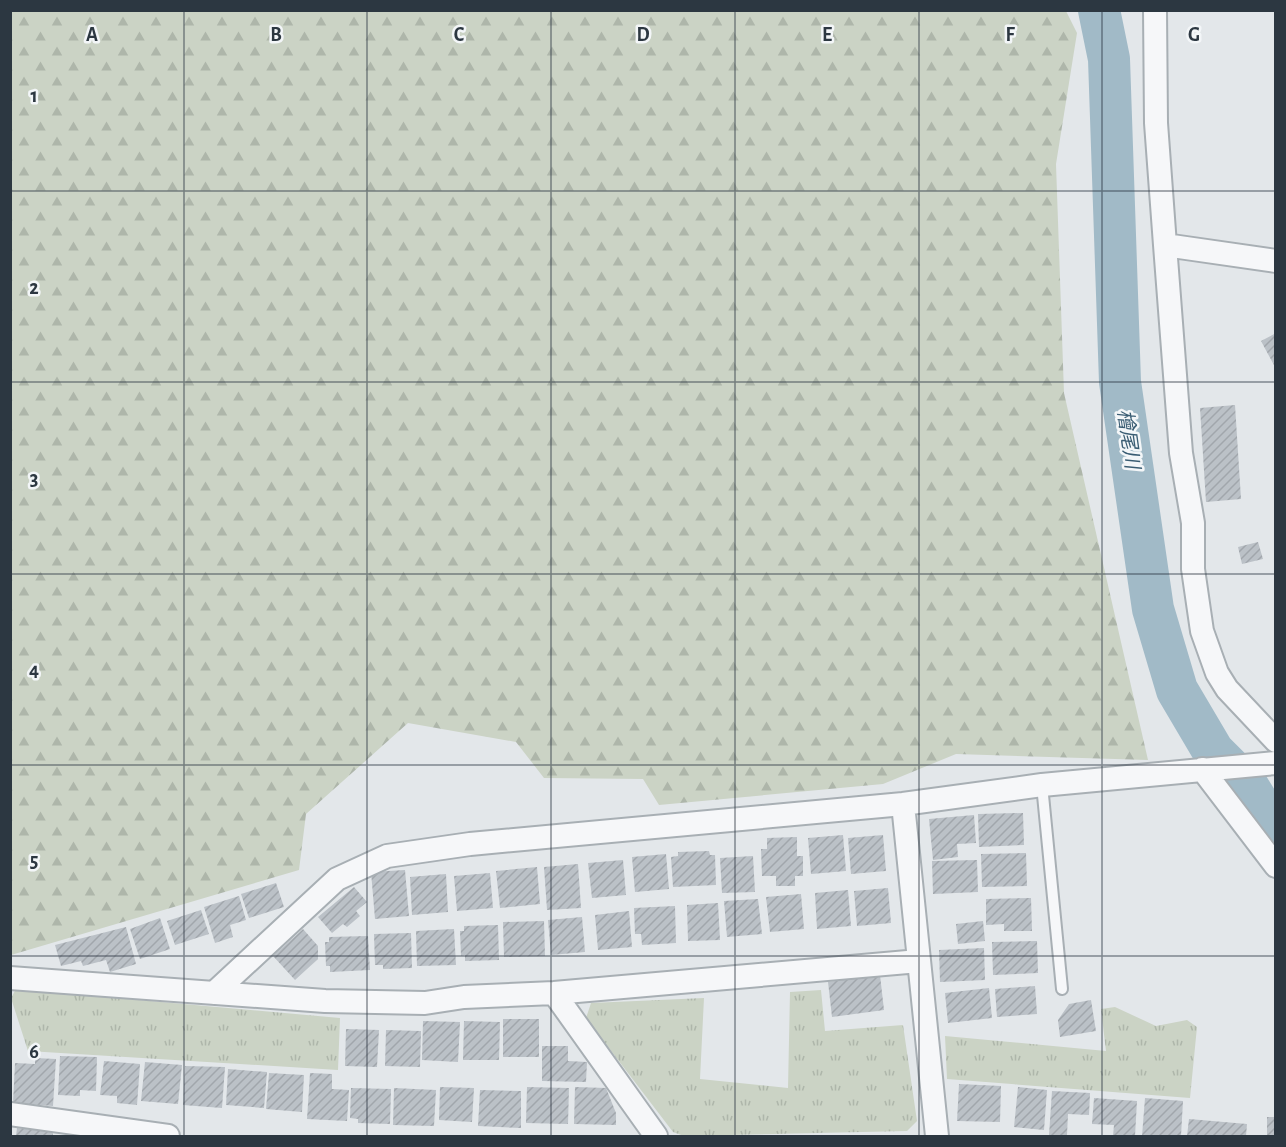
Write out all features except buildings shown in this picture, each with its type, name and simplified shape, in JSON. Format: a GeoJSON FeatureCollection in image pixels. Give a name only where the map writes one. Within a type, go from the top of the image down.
{"type":"FeatureCollection","features":[{"type":"Feature","properties":{"kind":"street"},"geometry":{"type":"LineString","coordinates":[[1155,10],[1156,123],[1165,245],[1181,453],[1193,523],[1193,569],[1202,631],[1217,673],[1227,689],[1275,741]]}},
{"type":"Feature","properties":{"kind":"street"},"geometry":{"type":"LineString","coordinates":[[1165,245],[1275,261]]}},
{"type":"Feature","properties":{"kind":"street"},"geometry":{"type":"LineString","coordinates":[[214,993],[337,879],[387,856],[481,842],[903,804],[1042,785],[1275,763]]}},
{"type":"Feature","properties":{"kind":"street"},"geometry":{"type":"LineString","coordinates":[[1202,769],[1275,866]]}},
{"type":"Feature","properties":{"kind":"street"},"geometry":{"type":"LineString","coordinates":[[903,804],[937,1137]]}},
{"type":"Feature","properties":{"kind":"street"},"geometry":{"type":"LineString","coordinates":[[10,978],[325,1001],[425,1003],[464,997],[554,993],[919,961]]}},
{"type":"Feature","properties":{"kind":"street"},"geometry":{"type":"LineString","coordinates":[[554,993],[656,1137]]}},
{"type":"Feature","properties":{"kind":"street"},"geometry":{"type":"LineString","coordinates":[[10,1114],[168,1137]]}},
{"type":"Feature","properties":{"kind":"lane"},"geometry":{"type":"LineString","coordinates":[[1042,785],[1062,989]]}},
{"type":"Feature","properties":{"kind":"green space"},"geometry":{"type":"Polygon","coordinates":[[[11,10],[1066,11],[1077,33],[1056,164],[1064,393],[1148,760],[956,754],[883,784],[659,805],[643,779],[544,778],[516,742],[408,723],[306,814],[299,870],[11,955],[11,10]]]}},
{"type":"Feature","properties":{"kind":"green space"},"geometry":{"type":"Polygon","coordinates":[[[16,989],[340,1018],[338,1070],[28,1051],[11,998],[16,989]]]}},
{"type":"Feature","properties":{"kind":"green space"},"geometry":{"type":"Polygon","coordinates":[[[821,990],[825,1031],[903,1025],[917,1121],[907,1131],[684,1136],[673,1132],[586,1018],[591,1003],[704,998],[700,1079],[788,1088],[790,992],[821,990]]]}},
{"type":"Feature","properties":{"kind":"green space"},"geometry":{"type":"Polygon","coordinates":[[[1115,1007],[1156,1026],[1187,1020],[1197,1027],[1190,1098],[947,1079],[945,1036],[1106,1051],[1101,1009],[1115,1007]]]}},
{"type":"Feature","properties":{"kind":"waterway","name":"檜尾川"},"geometry":{"type":"LineString","coordinates":[[1099,10],[1109,59],[1120,382],[1153,609],[1177,690],[1213,751],[1247,785],[1276,832]]}}]}
